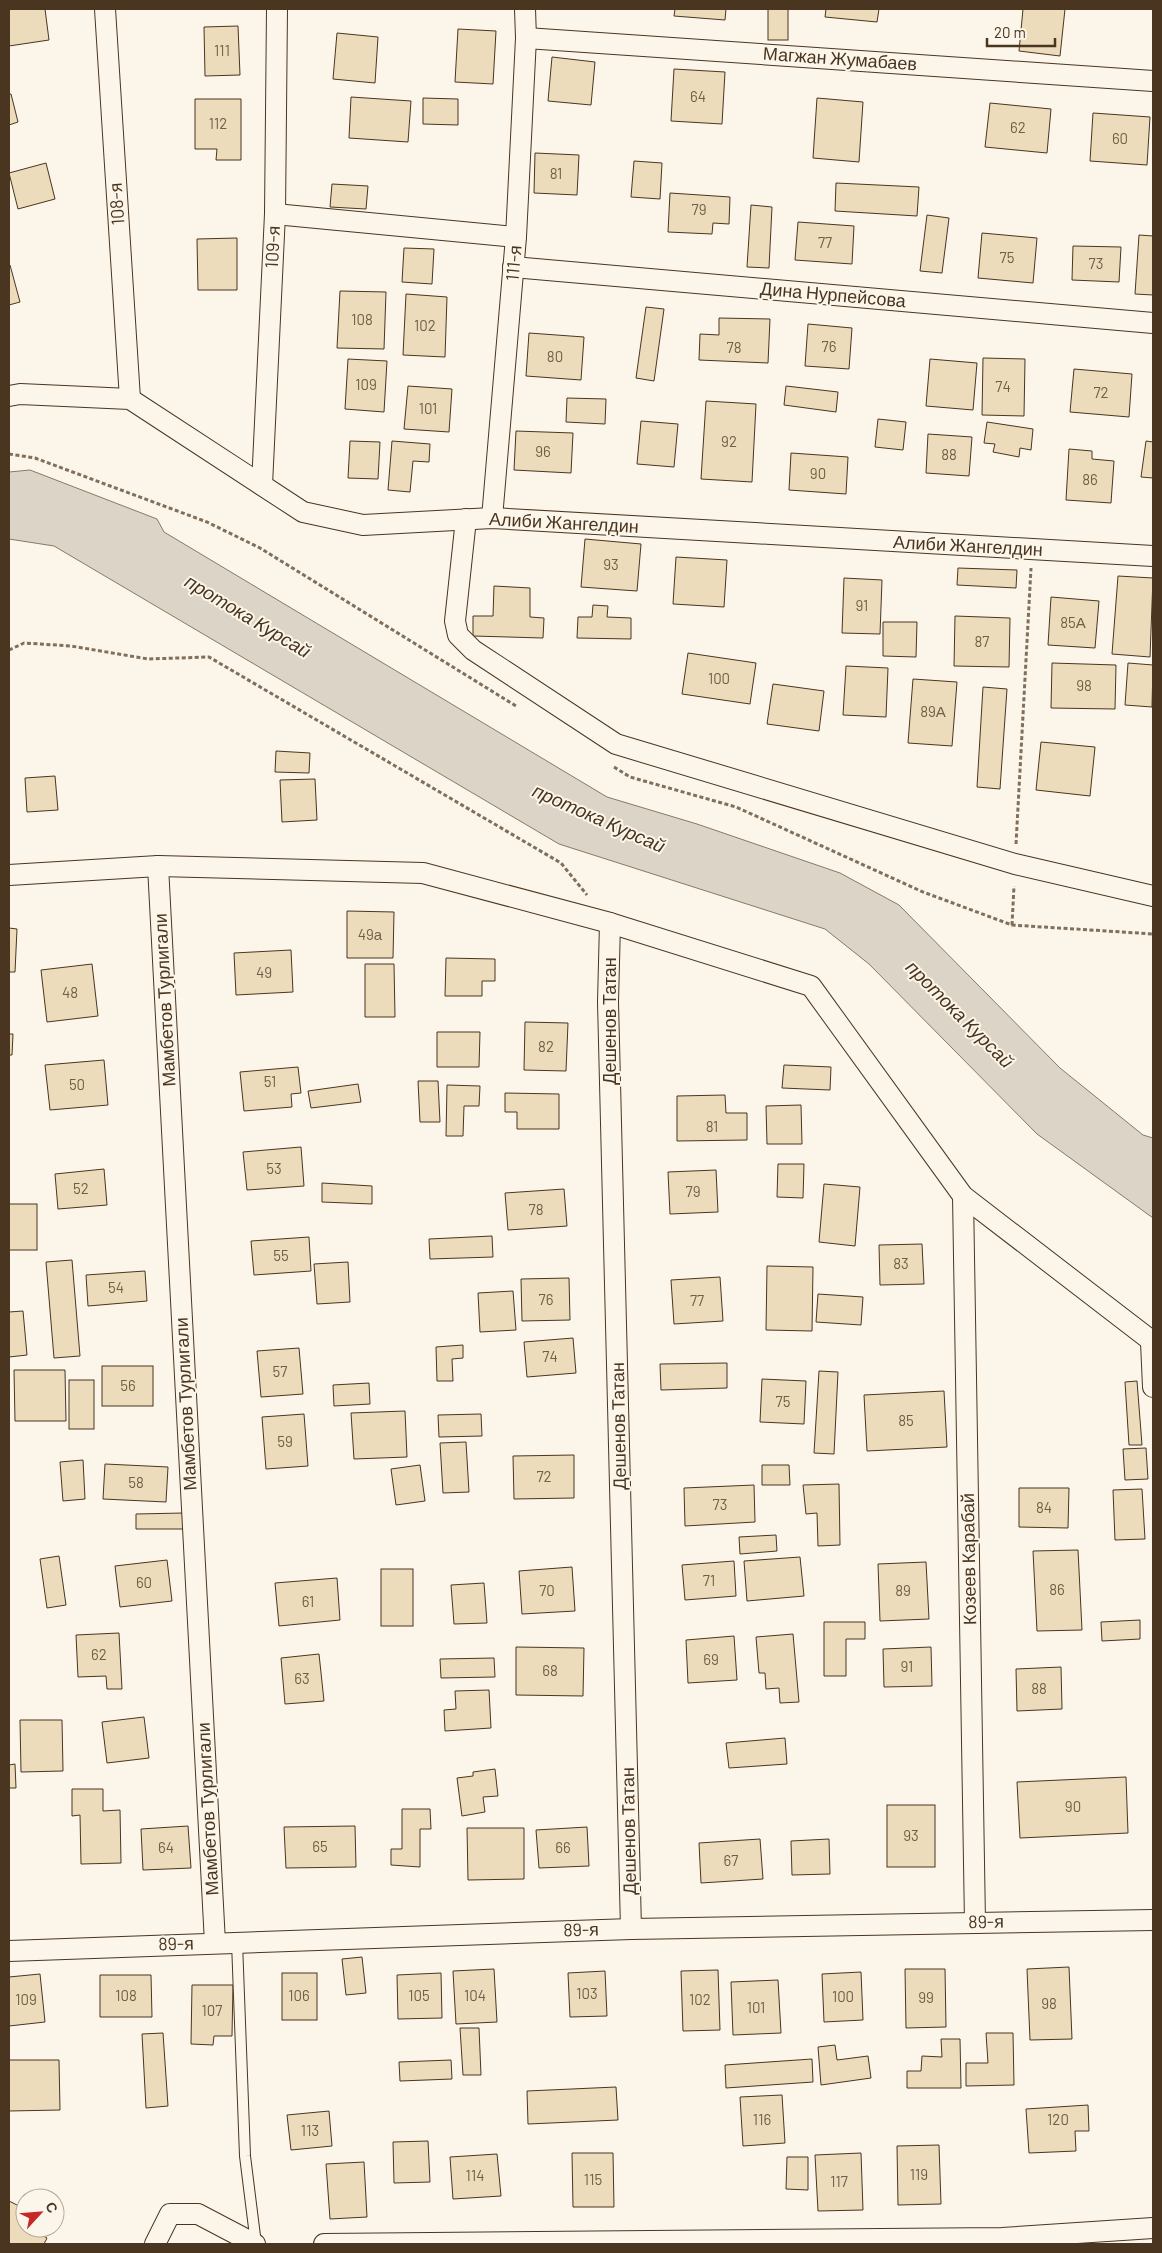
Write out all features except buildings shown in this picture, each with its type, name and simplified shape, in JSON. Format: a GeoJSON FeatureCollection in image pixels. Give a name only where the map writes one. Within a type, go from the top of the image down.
{"type":"FeatureCollection","features":[{"type":"Feature","properties":{"kind":"street","name":"108-я"},"geometry":{"type":"LineString","coordinates":[[105,9],[130,398]]}},
{"type":"Feature","properties":{"kind":"street","name":"109-я"},"geometry":{"type":"LineString","coordinates":[[262,485],[275,214],[277,9]]}},
{"type":"Feature","properties":{"kind":"street","name":"111-я"},"geometry":{"type":"LineString","coordinates":[[492,518],[516,237],[526,38],[525,9]]}},
{"type":"Feature","properties":{"kind":"street","name":"Магжан Жумабаев"},"geometry":{"type":"LineString","coordinates":[[526,38],[1153,81]]}},
{"type":"Feature","properties":{"kind":"street"},"geometry":{"type":"LineString","coordinates":[[275,214],[516,237]]}},
{"type":"Feature","properties":{"kind":"street","name":"Дина Нурпейсова"},"geometry":{"type":"LineString","coordinates":[[513,266],[1153,323]]}},
{"type":"Feature","properties":{"kind":"street"},"geometry":{"type":"LineString","coordinates":[[9,396],[20,394],[130,398]]}},
{"type":"Feature","properties":{"kind":"street","name":"Алиби Жангелдин"},"geometry":{"type":"LineString","coordinates":[[130,398],[303,512],[363,525],[492,518],[1153,556]]}},
{"type":"Feature","properties":{"kind":"street"},"geometry":{"type":"LineString","coordinates":[[466,519],[455,621],[458,635],[473,650],[616,744],[1015,864],[1153,896]]}},
{"type":"Feature","properties":{"kind":"street"},"geometry":{"type":"LineString","coordinates":[[9,875],[158,866],[423,873],[610,923],[811,986],[963,1196],[1152,1342],[1153,1387]]}},
{"type":"Feature","properties":{"kind":"street","name":"Мамбетов Турлигали"},"geometry":{"type":"LineString","coordinates":[[158,866],[215,1943]]}},
{"type":"Feature","properties":{"kind":"street","name":"Дешенов Татан"},"geometry":{"type":"LineString","coordinates":[[610,923],[608,1002],[631,1929]]}},
{"type":"Feature","properties":{"kind":"street","name":"Козеев Карабай"},"geometry":{"type":"LineString","coordinates":[[963,1196],[975,1922]]}},
{"type":"Feature","properties":{"kind":"street","name":"89-я"},"geometry":{"type":"LineString","coordinates":[[9,1951],[631,1929],[1153,1920]]}},
{"type":"Feature","properties":{"kind":"street"},"geometry":{"type":"LineString","coordinates":[[155,2244],[170,2214],[198,2214],[255,2244]]}},
{"type":"Feature","properties":{"kind":"street"},"geometry":{"type":"LineString","coordinates":[[324,2244],[1002,2241],[1153,2228]]}},
{"type":"Feature","properties":{"kind":"lane"},"geometry":{"type":"LineString","coordinates":[[237,1942],[245,2156],[255,2244]]}},
{"type":"Feature","properties":{"kind":"path"},"geometry":{"type":"LineString","coordinates":[[1012,925],[1032,550]]}},
{"type":"Feature","properties":{"kind":"path"},"geometry":{"type":"LineString","coordinates":[[9,650],[24,643],[71,646],[148,658],[209,657],[561,863],[610,923]]}},
{"type":"Feature","properties":{"kind":"water","name":"протока Курсай"},"geometry":{"type":"Polygon","coordinates":[[[30,470],[157,519],[164,532],[607,797],[697,824],[840,873],[899,905],[1060,1068],[1143,1135],[1153,1138],[1153,1218],[1037,1134],[869,964],[825,929],[559,844],[54,546],[9,539],[9,472],[30,470]]]}}]}
